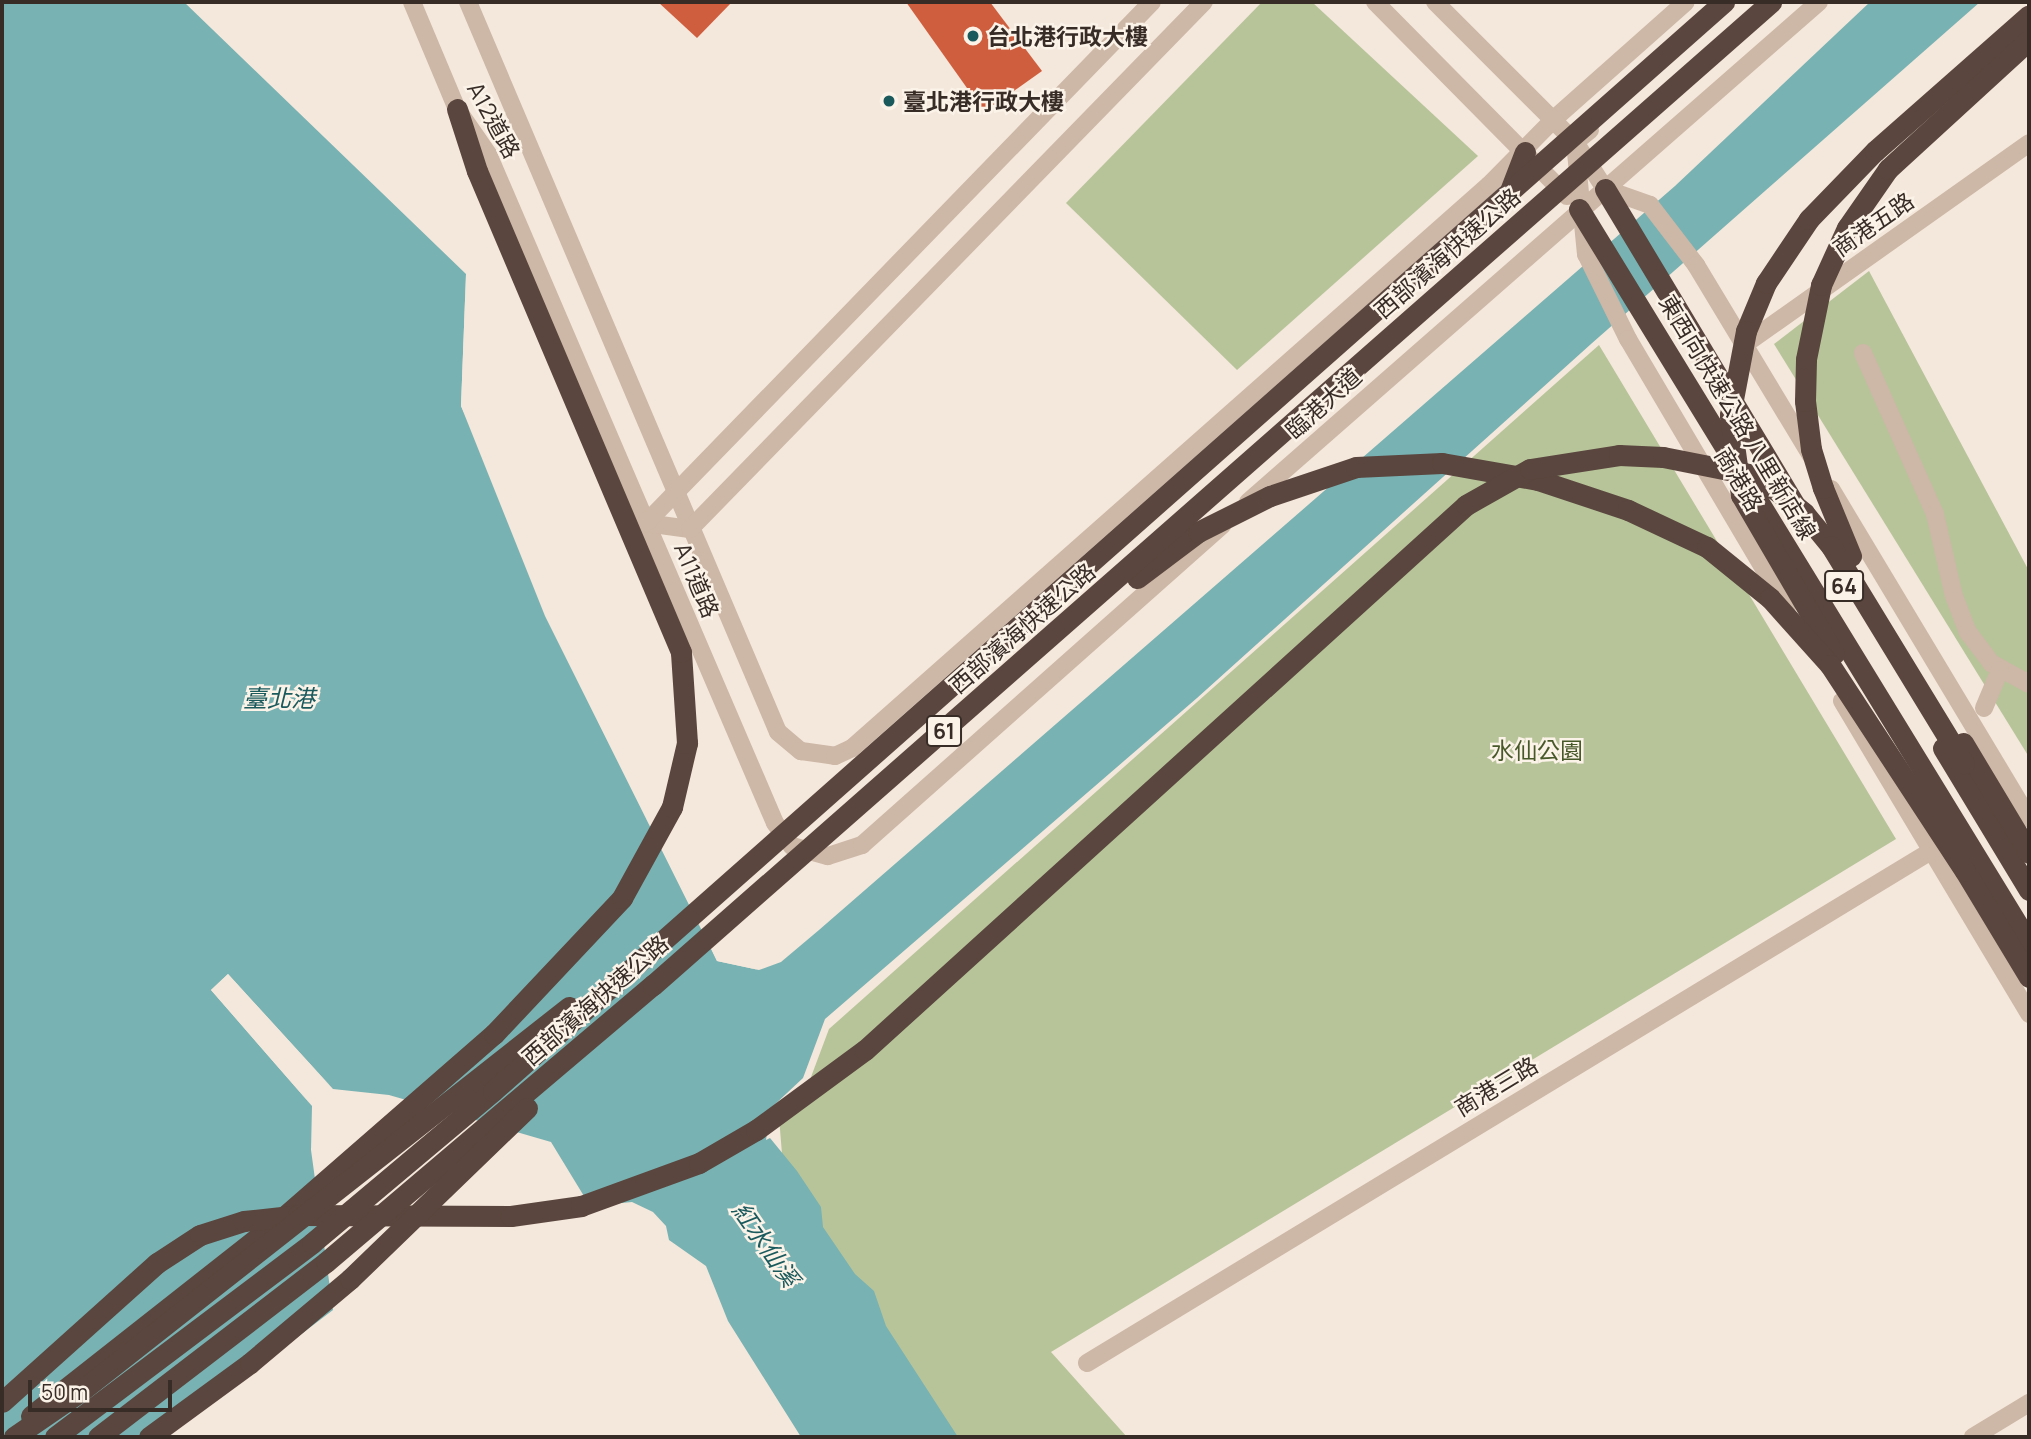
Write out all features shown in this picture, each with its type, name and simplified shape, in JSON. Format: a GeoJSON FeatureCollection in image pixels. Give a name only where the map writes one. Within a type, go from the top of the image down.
{"type":"FeatureCollection","features":[{"type":"Feature","properties":{"kind":"highway","name":"西部濱海快速公路"},"geometry":{"type":"LineString","coordinates":[[55,1437],[312,1243],[493,1091],[1724,2]]}},
{"type":"Feature","properties":{"kind":"highway"},"geometry":{"type":"LineString","coordinates":[[149,1437],[250,1363],[349,1279],[505,1131],[677,953],[1757,2]]}},
{"type":"Feature","properties":{"kind":"highway","name":"西部濱海快速公路"},"geometry":{"type":"LineString","coordinates":[[98,1437],[336,1254],[889,780],[1771,2]]}},
{"type":"Feature","properties":{"kind":"highway"},"geometry":{"type":"LineString","coordinates":[[2029,15],[1875,151],[1809,219],[1756,304],[1738,358],[1730,415],[1735,474],[1752,519],[2029,977]]}},
{"type":"Feature","properties":{"kind":"highway"},"geometry":{"type":"LineString","coordinates":[[2029,40],[1912,144],[1866,198],[1821,285],[1806,359],[1805,401],[1811,449],[1840,535],[2029,853]]}},
{"type":"Feature","properties":{"kind":"highway"},"geometry":{"type":"LineString","coordinates":[[5,1437],[377,1140],[494,1034],[582,945],[646,861],[672,807],[682,772],[688,708],[681,652],[477,171],[457,109]]}},
{"type":"Feature","properties":{"kind":"highway"},"geometry":{"type":"LineString","coordinates":[[14,1437],[81,1391],[747,867],[1505,203],[1525,152]]}},
{"type":"Feature","properties":{"kind":"highway","name":"東西向快速公路 八里新店線"},"geometry":{"type":"LineString","coordinates":[[1605,189],[1622,222],[1668,289],[1748,428],[2029,890]]}},
{"type":"Feature","properties":{"kind":"highway","name":"東西向快速公路 八里新店線"},"geometry":{"type":"LineString","coordinates":[[1579,209],[1594,247],[1643,310],[2029,943]]}},
{"type":"Feature","properties":{"kind":"highway"},"geometry":{"type":"LineString","coordinates":[[2,1402],[157,1263],[200,1235],[244,1221],[298,1215],[511,1216],[581,1206],[699,1163],[756,1130],[865,1050],[1466,505],[1530,469],[1619,455],[1663,457],[1749,474],[1777,491],[1804,513],[1831,546],[2029,871]]}},
{"type":"Feature","properties":{"kind":"highway"},"geometry":{"type":"LineString","coordinates":[[889,780],[1198,532],[1270,496],[1356,467],[1443,463],[1538,480],[1628,510],[1707,547],[1770,598],[1830,665],[1965,871]]}},
{"type":"Feature","properties":{"kind":"street","name":"A12道路"},"geometry":{"type":"LineString","coordinates":[[412,2],[457,109],[488,154],[534,261]]}},
{"type":"Feature","properties":{"kind":"street","name":"A12道路"},"geometry":{"type":"LineString","coordinates":[[467,2],[565,239]]}},
{"type":"Feature","properties":{"kind":"street"},"geometry":{"type":"LineString","coordinates":[[646,523],[1152,2]]}},
{"type":"Feature","properties":{"kind":"street"},"geometry":{"type":"LineString","coordinates":[[646,523],[690,529],[1204,2]]}},
{"type":"Feature","properties":{"kind":"street"},"geometry":{"type":"LineString","coordinates":[[1375,2],[1579,209]]}},
{"type":"Feature","properties":{"kind":"street"},"geometry":{"type":"LineString","coordinates":[[1435,2],[1576,142],[1605,189],[1650,205],[1696,265],[2024,799],[2029,819]]}},
{"type":"Feature","properties":{"kind":"street"},"geometry":{"type":"LineString","coordinates":[[1525,152],[1554,119],[1686,2]]}},
{"type":"Feature","properties":{"kind":"street"},"geometry":{"type":"LineString","coordinates":[[1576,142],[1737,2]]}},
{"type":"Feature","properties":{"kind":"street","name":"臨港大道"},"geometry":{"type":"LineString","coordinates":[[862,845],[1579,209],[1819,2]]}},
{"type":"Feature","properties":{"kind":"street"},"geometry":{"type":"LineString","coordinates":[[1953,100],[2029,32]]}},
{"type":"Feature","properties":{"kind":"street"},"geometry":{"type":"LineString","coordinates":[[1576,142],[1579,209]]}},
{"type":"Feature","properties":{"kind":"street","name":"商港五路"},"geometry":{"type":"LineString","coordinates":[[1744,345],[2029,143]]}},
{"type":"Feature","properties":{"kind":"street","name":"A11道路"},"geometry":{"type":"LineString","coordinates":[[565,239],[778,732],[788,744],[817,756],[835,756],[852,748],[1525,152]]}},
{"type":"Feature","properties":{"kind":"street","name":"商港路"},"geometry":{"type":"LineString","coordinates":[[1594,247],[1622,327],[2029,1014]]}},
{"type":"Feature","properties":{"kind":"street","name":"A11道路"},"geometry":{"type":"LineString","coordinates":[[534,261],[780,832],[792,846],[809,855],[844,854],[862,845]]}},
{"type":"Feature","properties":{"kind":"street"},"geometry":{"type":"LineString","coordinates":[[1863,353],[1935,514],[1954,596],[1968,632],[2000,670],[2029,684]]}},
{"type":"Feature","properties":{"kind":"street"},"geometry":{"type":"LineString","coordinates":[[1984,708],[2000,670]]}},
{"type":"Feature","properties":{"kind":"street","name":"商港三路"},"geometry":{"type":"LineString","coordinates":[[1087,1363],[1931,851]]}},
{"type":"Feature","properties":{"kind":"street"},"geometry":{"type":"LineString","coordinates":[[1973,1437],[2029,1403]]}},
{"type":"Feature","properties":{"kind":"green space"},"geometry":{"type":"Polygon","coordinates":[[[1262,2],[1312,2],[1478,156],[1237,370],[1066,203],[1262,2]]]}},
{"type":"Feature","properties":{"kind":"green space"},"geometry":{"type":"Polygon","coordinates":[[[1869,271],[2029,571],[2029,757],[1774,344],[1869,271]]]}},
{"type":"Feature","properties":{"kind":"green space","name":"水仙公園"},"geometry":{"type":"Polygon","coordinates":[[[1599,345],[1896,839],[1051,1352],[1127,1437],[944,1437],[783,1166],[779,1117],[808,1085],[829,1029],[1599,345]]]}},
{"type":"Feature","properties":{"kind":"water","name":"臺北港"},"geometry":{"type":"Polygon","coordinates":[[[2,2],[184,2],[466,274],[461,406],[545,616],[717,961],[759,970],[781,962],[819,930],[1675,186],[1870,2],[1980,2],[1591,344],[1197,698],[825,1019],[803,1078],[771,1108],[766,1140],[770,1138],[821,1207],[823,1227],[855,1274],[874,1291],[886,1326],[958,1437],[801,1437],[728,1321],[706,1266],[669,1240],[666,1226],[653,1212],[632,1202],[590,1206],[551,1142],[389,1095],[333,1089],[228,974],[211,990],[312,1106],[311,1150],[333,1310],[166,1437],[2,1437],[2,2]]]}},
{"type":"Feature","properties":{"kind":"pier"},"geometry":{"type":"Polygon","coordinates":[[[466,274],[465,406],[491,470],[461,406],[466,274]]]}},
{"type":"Feature","properties":{"kind":"pier"},"geometry":{"type":"Polygon","coordinates":[[[666,851],[719,958],[759,970],[717,961],[666,851]]]}},
{"type":"Feature","properties":{"kind":"pier"},"geometry":{"type":"Polygon","coordinates":[[[228,974],[333,1089],[228,979],[216,990],[312,1106],[211,990],[228,974]]]}},
{"type":"Feature","properties":{"kind":"building"},"geometry":{"type":"Polygon","coordinates":[[[658,2],[732,2],[697,38],[658,2]]]}},
{"type":"Feature","properties":{"kind":"building","name":"台北港行政大樓"},"geometry":{"type":"Polygon","coordinates":[[[906,2],[990,2],[1042,71],[984,112],[906,2]]]}},
{"type":"Feature","properties":{"kind":"place","name":"台北港行政大樓"},"geometry":{"type":"Point","coordinates":[973,36]}},
{"type":"Feature","properties":{"kind":"place","name":"臺北港行政大樓"},"geometry":{"type":"Point","coordinates":[889,101]}},
{"type":"Feature","properties":{"kind":"water label","name":"紅水仙溪"},"geometry":{"type":"Point","coordinates":[766,1244]}}]}
